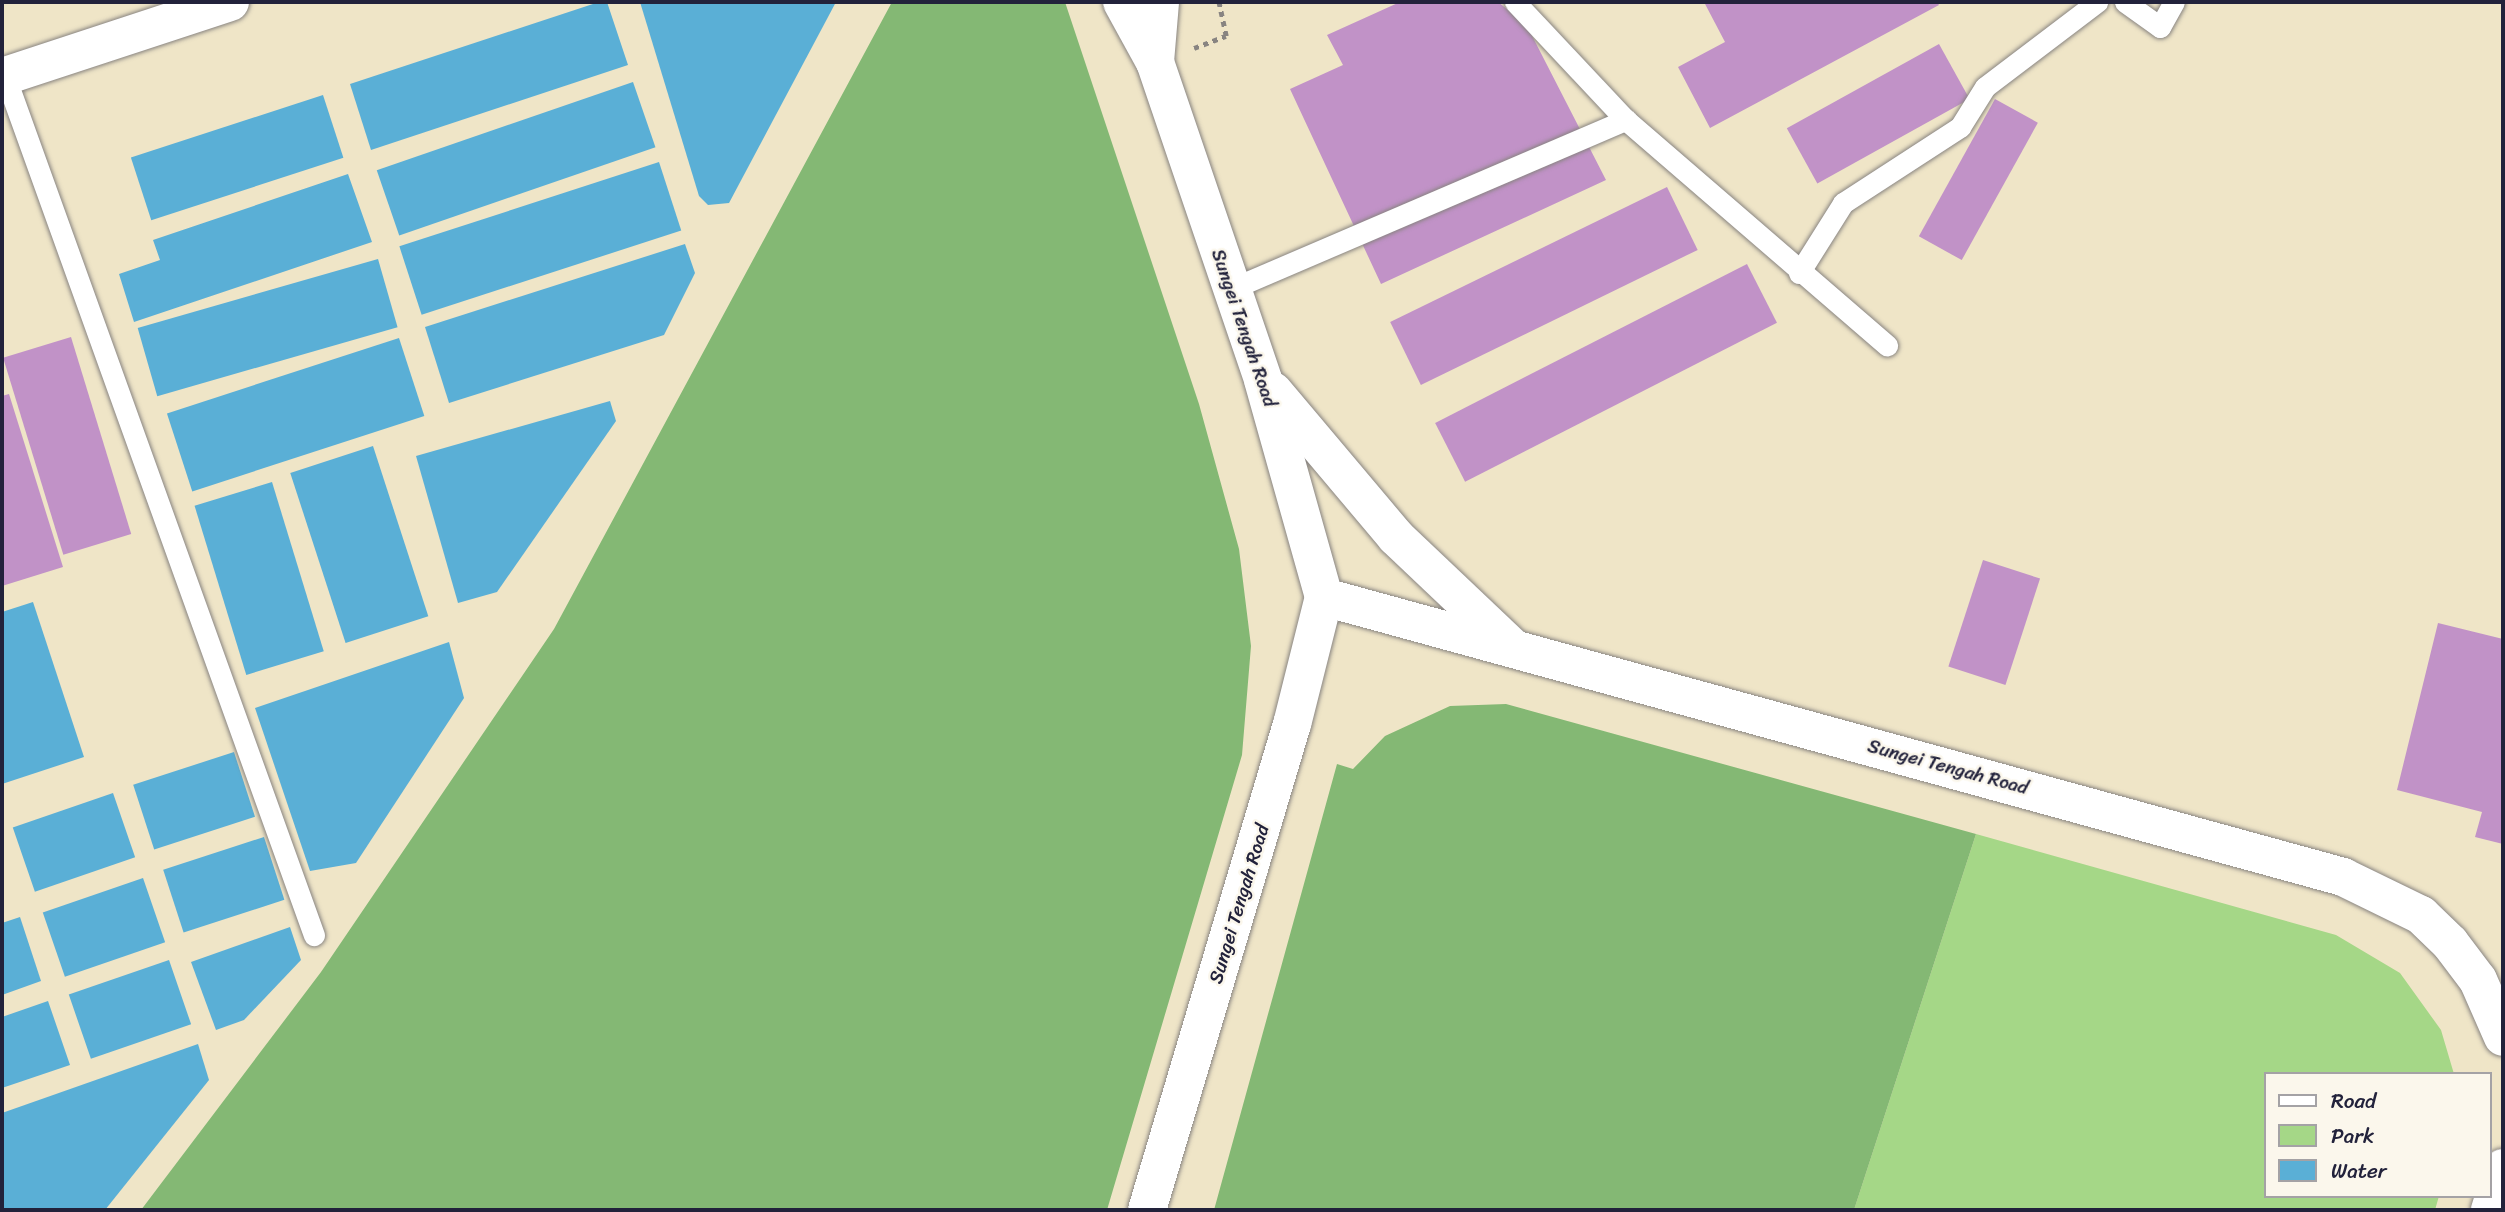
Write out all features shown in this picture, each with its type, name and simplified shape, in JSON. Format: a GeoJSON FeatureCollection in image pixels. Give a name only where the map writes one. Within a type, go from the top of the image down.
{"type":"FeatureCollection","features":[{"type":"Feature","properties":{"kind":"street"},"geometry":{"type":"LineString","coordinates":[[3,76],[230,2]]}},
{"type":"Feature","properties":{"kind":"street","name":"Sungei Tengah Road"},"geometry":{"type":"LineString","coordinates":[[1122,2],[1155,62],[1263,380],[1324,597],[1292,724],[1147,1210]]}},
{"type":"Feature","properties":{"kind":"street","name":"Sungei Tengah Road"},"geometry":{"type":"LineString","coordinates":[[1155,62],[1160,2]]}},
{"type":"Feature","properties":{"kind":"street"},"geometry":{"type":"LineString","coordinates":[[1263,380],[1396,537],[1515,650]]}},
{"type":"Feature","properties":{"kind":"street","name":"Sungei Tengah Road"},"geometry":{"type":"LineString","coordinates":[[1324,597],[2369,887],[2421,915],[2450,943],[2478,980],[2503,1037]]}},
{"type":"Feature","properties":{"kind":"street"},"geometry":{"type":"LineString","coordinates":[[2490,1210],[2503,1168]]}},
{"type":"Feature","properties":{"kind":"lane"},"geometry":{"type":"LineString","coordinates":[[1515,2],[1626,120],[1799,273],[1886,345]]}},
{"type":"Feature","properties":{"kind":"lane"},"geometry":{"type":"LineString","coordinates":[[1799,273],[1843,203],[1960,127],[1985,87],[2097,2]]}},
{"type":"Feature","properties":{"kind":"lane"},"geometry":{"type":"LineString","coordinates":[[2126,2],[2160,27],[2174,2]]}},
{"type":"Feature","properties":{"kind":"lane"},"geometry":{"type":"LineString","coordinates":[[3,76],[314,935]]}},
{"type":"Feature","properties":{"kind":"lane"},"geometry":{"type":"LineString","coordinates":[[1231,289],[1626,120]]}},
{"type":"Feature","properties":{"kind":"path"},"geometry":{"type":"LineString","coordinates":[[1155,62],[1226,36],[1219,2]]}},
{"type":"Feature","properties":{"kind":"green space"},"geometry":{"type":"Polygon","coordinates":[[[892,2],[1065,2],[1199,404],[1239,549],[1251,646],[1242,755],[1107,1210],[141,1210],[321,972],[554,629],[892,2]]]}},
{"type":"Feature","properties":{"kind":"green space"},"geometry":{"type":"Polygon","coordinates":[[[1506,704],[1976,834],[1854,1210],[1214,1210],[1337,764],[1353,769],[1385,736],[1450,706],[1506,704]]]}},
{"type":"Feature","properties":{"kind":"green space"},"geometry":{"type":"Polygon","coordinates":[[[1976,834],[2336,935],[2400,973],[2441,1030],[2453,1072],[2264,1072],[2264,1198],[2438,1198],[2435,1210],[1854,1210],[1976,834]]]}},
{"type":"Feature","properties":{"kind":"water"},"geometry":{"type":"Polygon","coordinates":[[[599,2],[607,2],[628,65],[371,150],[350,84],[599,2]]]}},
{"type":"Feature","properties":{"kind":"water"},"geometry":{"type":"Polygon","coordinates":[[[640,2],[836,2],[729,203],[708,205],[699,196],[640,2]]]}},
{"type":"Feature","properties":{"kind":"water"},"geometry":{"type":"Polygon","coordinates":[[[633,82],[655,147],[399,235],[377,170],[633,82]]]}},
{"type":"Feature","properties":{"kind":"water"},"geometry":{"type":"Polygon","coordinates":[[[323,95],[343,158],[151,220],[131,157],[323,95]]]}},
{"type":"Feature","properties":{"kind":"water"},"geometry":{"type":"Polygon","coordinates":[[[659,162],[681,230],[422,315],[399,246],[659,162]]]}},
{"type":"Feature","properties":{"kind":"water"},"geometry":{"type":"Polygon","coordinates":[[[348,174],[372,242],[134,322],[119,274],[160,260],[153,240],[348,174]]]}},
{"type":"Feature","properties":{"kind":"water"},"geometry":{"type":"Polygon","coordinates":[[[685,244],[695,273],[664,335],[449,403],[425,327],[685,244]]]}},
{"type":"Feature","properties":{"kind":"water"},"geometry":{"type":"Polygon","coordinates":[[[378,259],[398,327],[157,396],[138,328],[378,259]]]}},
{"type":"Feature","properties":{"kind":"water"},"geometry":{"type":"Polygon","coordinates":[[[399,338],[424,416],[192,491],[167,413],[399,338]]]}},
{"type":"Feature","properties":{"kind":"water"},"geometry":{"type":"Polygon","coordinates":[[[610,401],[616,421],[497,592],[458,603],[416,456],[610,401]]]}},
{"type":"Feature","properties":{"kind":"water"},"geometry":{"type":"Polygon","coordinates":[[[373,446],[428,616],[346,643],[290,473],[373,446]]]}},
{"type":"Feature","properties":{"kind":"water"},"geometry":{"type":"Polygon","coordinates":[[[272,482],[324,651],[246,675],[195,506],[272,482]]]}},
{"type":"Feature","properties":{"kind":"water"},"geometry":{"type":"Polygon","coordinates":[[[33,602],[84,757],[2,784],[2,612],[33,602]]]}},
{"type":"Feature","properties":{"kind":"water"},"geometry":{"type":"Polygon","coordinates":[[[449,642],[464,698],[356,863],[310,871],[255,708],[449,642]]]}},
{"type":"Feature","properties":{"kind":"water"},"geometry":{"type":"Polygon","coordinates":[[[234,752],[255,817],[154,849],[133,785],[234,752]]]}},
{"type":"Feature","properties":{"kind":"water"},"geometry":{"type":"Polygon","coordinates":[[[113,793],[135,857],[35,892],[13,828],[113,793]]]}},
{"type":"Feature","properties":{"kind":"water"},"geometry":{"type":"Polygon","coordinates":[[[264,837],[284,900],[184,933],[163,870],[264,837]]]}},
{"type":"Feature","properties":{"kind":"water"},"geometry":{"type":"Polygon","coordinates":[[[143,878],[165,942],[65,977],[43,913],[143,878]]]}},
{"type":"Feature","properties":{"kind":"water"},"geometry":{"type":"Polygon","coordinates":[[[20,917],[41,981],[2,995],[2,923],[20,917]]]}},
{"type":"Feature","properties":{"kind":"water"},"geometry":{"type":"Polygon","coordinates":[[[290,927],[301,960],[244,1020],[216,1030],[191,962],[290,927]]]}},
{"type":"Feature","properties":{"kind":"water"},"geometry":{"type":"Polygon","coordinates":[[[169,960],[191,1024],[91,1059],[69,995],[169,960]]]}},
{"type":"Feature","properties":{"kind":"water"},"geometry":{"type":"Polygon","coordinates":[[[48,1001],[70,1065],[2,1088],[2,1017],[48,1001]]]}},
{"type":"Feature","properties":{"kind":"water"},"geometry":{"type":"Polygon","coordinates":[[[198,1044],[209,1080],[105,1210],[2,1210],[2,1113],[198,1044]]]}},
{"type":"Feature","properties":{"kind":"building"},"geometry":{"type":"Polygon","coordinates":[[[1400,2],[1498,2],[1526,24],[1606,180],[1381,284],[1290,89],[1343,65],[1327,35],[1400,2]]]}},
{"type":"Feature","properties":{"kind":"building"},"geometry":{"type":"Polygon","coordinates":[[[1704,2],[1937,2],[1939,5],[1710,128],[1678,67],[1725,42],[1704,2]]]}},
{"type":"Feature","properties":{"kind":"building"},"geometry":{"type":"Polygon","coordinates":[[[1939,44],[1970,99],[1817,183],[1787,128],[1939,44]]]}},
{"type":"Feature","properties":{"kind":"building"},"geometry":{"type":"Polygon","coordinates":[[[1995,99],[2038,123],[1962,260],[1919,236],[1995,99]]]}},
{"type":"Feature","properties":{"kind":"building"},"geometry":{"type":"Polygon","coordinates":[[[1667,187],[1698,250],[1421,385],[1390,322],[1667,187]]]}},
{"type":"Feature","properties":{"kind":"building"},"geometry":{"type":"Polygon","coordinates":[[[1747,264],[1777,323],[1465,482],[1435,423],[1747,264]]]}},
{"type":"Feature","properties":{"kind":"building"},"geometry":{"type":"Polygon","coordinates":[[[71,337],[131,534],[63,555],[3,358],[71,337]]]}},
{"type":"Feature","properties":{"kind":"building"},"geometry":{"type":"Polygon","coordinates":[[[9,394],[63,567],[2,586],[2,396],[9,394]]]}},
{"type":"Feature","properties":{"kind":"building"},"geometry":{"type":"Polygon","coordinates":[[[1983,560],[2040,579],[2005,685],[1948,667],[1983,560]]]}},
{"type":"Feature","properties":{"kind":"building"},"geometry":{"type":"Polygon","coordinates":[[[2438,623],[2503,639],[2503,844],[2475,837],[2482,812],[2397,790],[2438,623]]]}}]}
